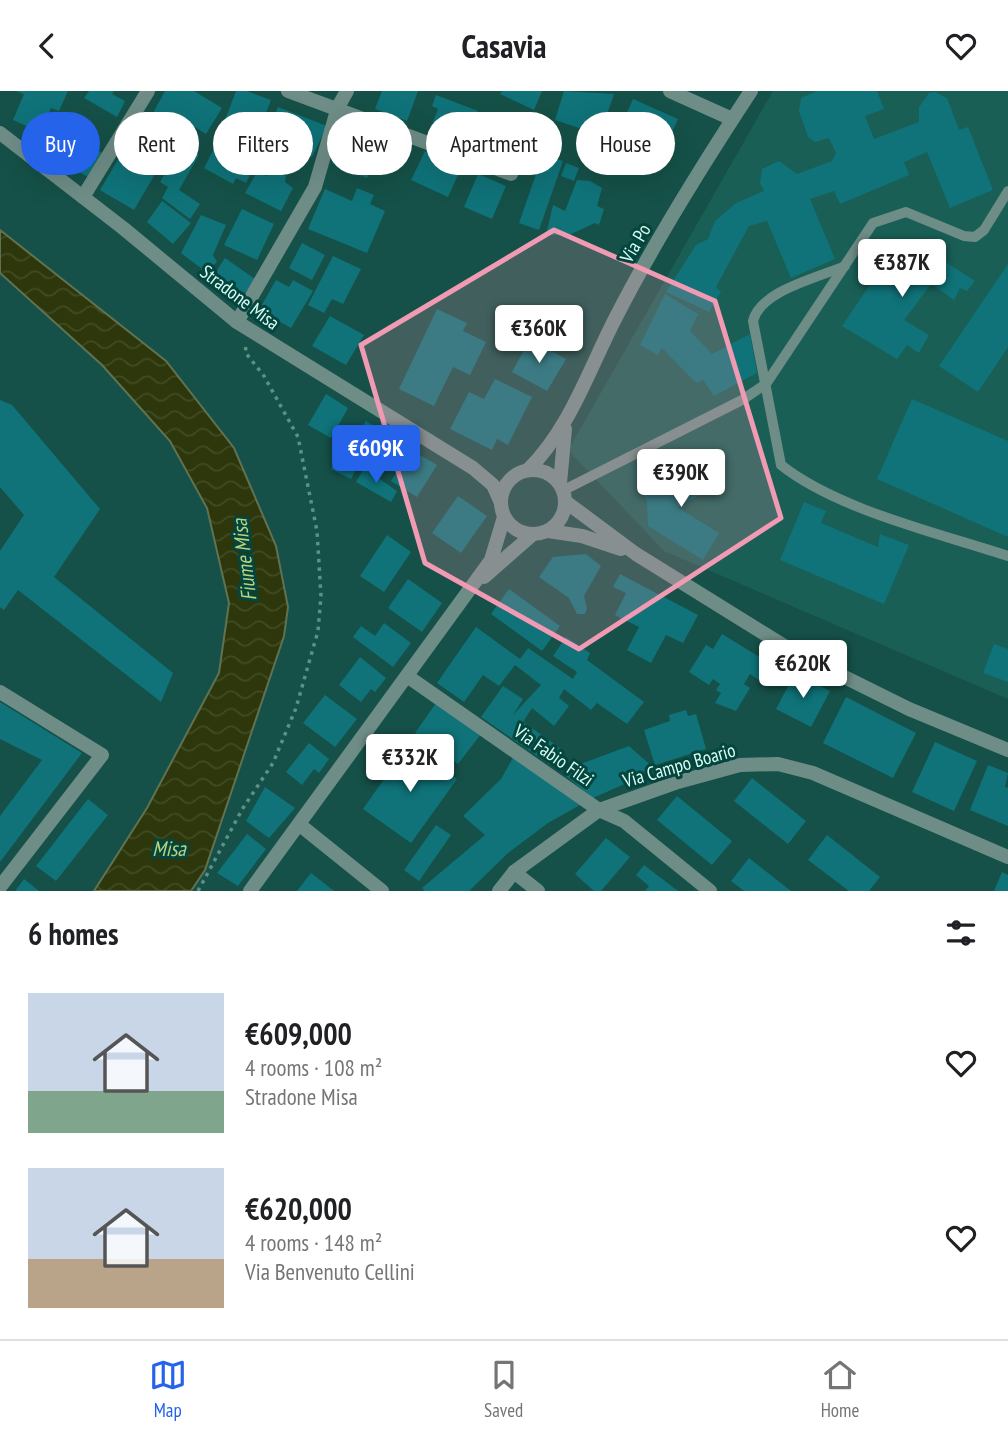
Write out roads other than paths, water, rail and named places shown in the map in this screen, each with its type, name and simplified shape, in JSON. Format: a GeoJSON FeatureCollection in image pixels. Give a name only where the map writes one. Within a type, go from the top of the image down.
{"type":"FeatureCollection","features":[{"type":"Feature","properties":{"kind":"street"},"geometry":{"type":"LineString","coordinates":[[83,197],[148,91]]}},
{"type":"Feature","properties":{"kind":"street"},"geometry":{"type":"LineString","coordinates":[[288,91],[426,141]]}},
{"type":"Feature","properties":{"kind":"street"},"geometry":{"type":"LineString","coordinates":[[237,322],[315,187],[338,107],[347,91]]}},
{"type":"Feature","properties":{"kind":"street"},"geometry":{"type":"LineString","coordinates":[[670,91],[732,119]]}},
{"type":"Feature","properties":{"kind":"street","name":"Via Po"},"geometry":{"type":"LineString","coordinates":[[523,472],[547,451],[566,422],[650,254],[751,91]]}},
{"type":"Feature","properties":{"kind":"street","name":"Stradone Misa"},"geometry":{"type":"LineString","coordinates":[[0,133],[249,331],[473,468],[493,485],[503,510]]}},
{"type":"Feature","properties":{"kind":"street","name":"Via Po"},"geometry":{"type":"LineString","coordinates":[[563,492],[566,422]]}},
{"type":"Feature","properties":{"kind":"street","name":"Stradone Misa"},"geometry":{"type":"LineString","coordinates":[[473,468],[523,472]]}},
{"type":"Feature","properties":{"kind":"street"},"geometry":{"type":"LineString","coordinates":[[250,891],[491,560],[503,510],[505,486],[523,472],[546,472],[563,492],[636,554],[794,652],[909,709],[1008,750]]}},
{"type":"Feature","properties":{"kind":"street"},"geometry":{"type":"LineString","coordinates":[[470,589],[561,519],[563,492]]}},
{"type":"Feature","properties":{"kind":"street"},"geometry":{"type":"LineString","coordinates":[[503,510],[517,530],[582,537],[636,554]]}},
{"type":"Feature","properties":{"kind":"street","name":"Via Fabio Filzi"},"geometry":{"type":"LineString","coordinates":[[407,676],[599,810],[624,821],[710,891]]}},
{"type":"Feature","properties":{"kind":"street"},"geometry":{"type":"LineString","coordinates":[[0,692],[102,755],[0,887]]}},
{"type":"Feature","properties":{"kind":"street","name":"Via Campo Boario"},"geometry":{"type":"LineString","coordinates":[[499,891],[514,873],[599,810],[678,782],[740,765],[778,764],[813,773],[1008,857]]}},
{"type":"Feature","properties":{"kind":"street"},"geometry":{"type":"LineString","coordinates":[[300,825],[382,891]]}},
{"type":"Feature","properties":{"kind":"street"},"geometry":{"type":"LineString","coordinates":[[514,873],[538,891]]}},
{"type":"Feature","properties":{"kind":"lane"},"geometry":{"type":"LineString","coordinates":[[563,492],[742,400],[766,384],[873,223],[906,212],[917,214],[964,236],[975,237],[984,230],[1008,191]]}},
{"type":"Feature","properties":{"kind":"lane"},"geometry":{"type":"LineString","coordinates":[[845,266],[767,298],[756,309],[753,321],[766,384],[773,437],[781,465],[802,481],[854,504],[1008,557]]}},
{"type":"Feature","properties":{"kind":"water","name":"Misa"},"geometry":{"type":"Polygon","coordinates":[[[0,230],[166,361],[234,448],[276,546],[288,607],[284,636],[205,870],[191,891],[94,891],[147,808],[219,673],[229,603],[207,508],[170,441],[102,365],[0,273],[0,230]]]}},
{"type":"Feature","properties":{"kind":"water label","name":"Fiume Misa"},"geometry":{"type":"Point","coordinates":[244,560]}}]}
